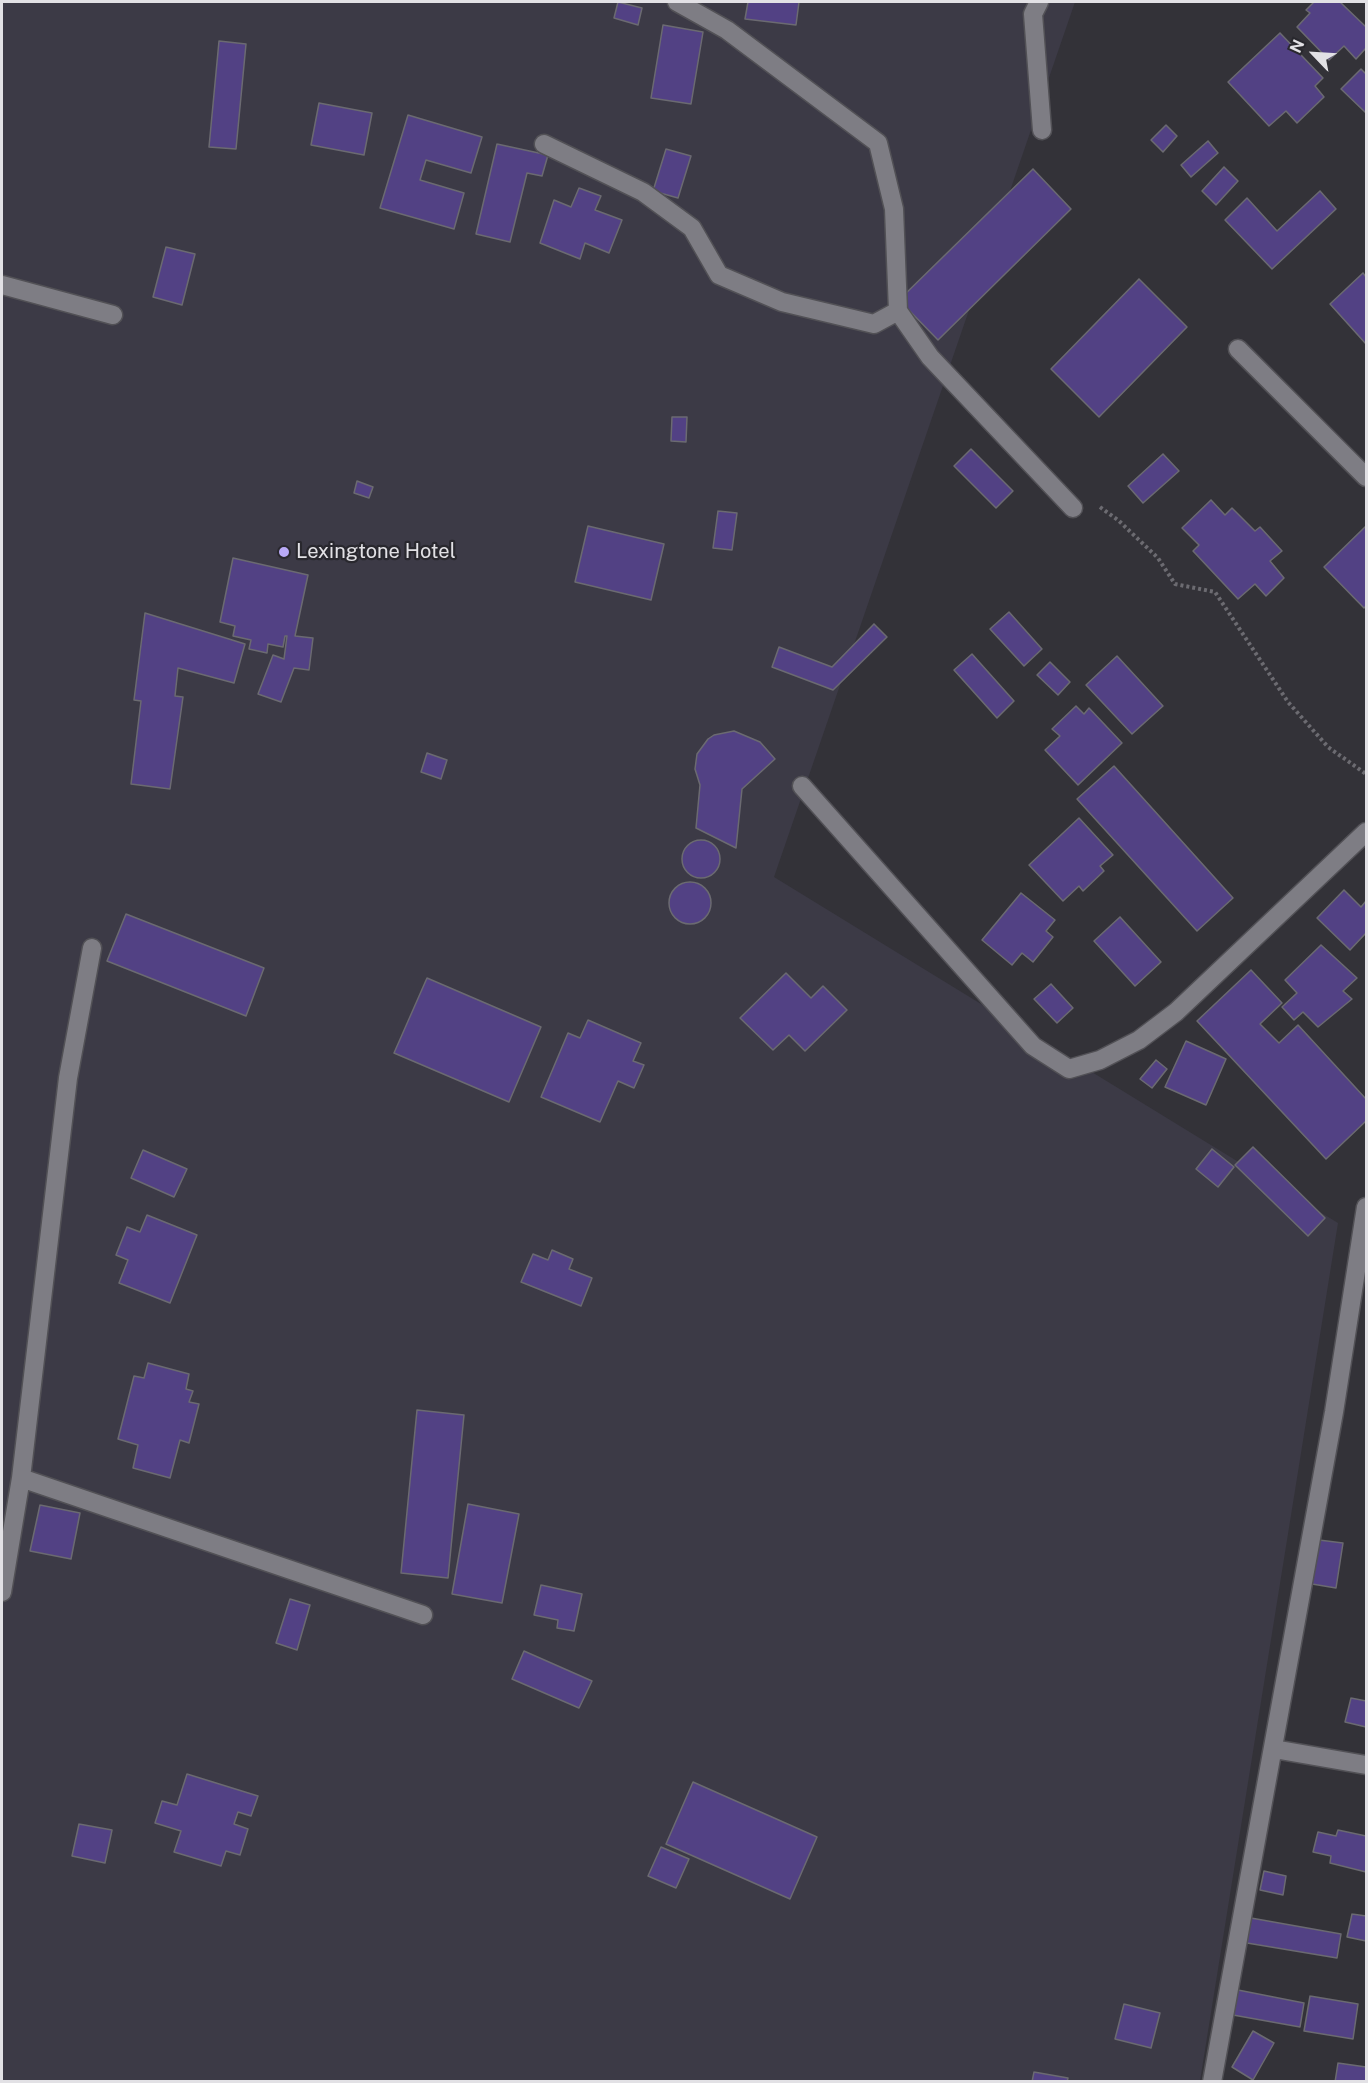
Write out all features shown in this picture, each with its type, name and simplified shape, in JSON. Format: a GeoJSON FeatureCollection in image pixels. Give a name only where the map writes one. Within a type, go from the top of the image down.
{"type":"FeatureCollection","features":[{"type":"Feature","properties":{"kind":"street"},"geometry":{"type":"LineString","coordinates":[[677,2],[727,30],[878,143],[894,209],[898,311],[930,357],[1073,508]]}},
{"type":"Feature","properties":{"kind":"street"},"geometry":{"type":"LineString","coordinates":[[1039,2],[1033,14],[1042,130]]}},
{"type":"Feature","properties":{"kind":"street"},"geometry":{"type":"LineString","coordinates":[[544,144],[651,198],[692,228],[719,275],[782,302],[874,324],[898,311]]}},
{"type":"Feature","properties":{"kind":"street"},"geometry":{"type":"LineString","coordinates":[[2,285],[113,315]]}},
{"type":"Feature","properties":{"kind":"street"},"geometry":{"type":"LineString","coordinates":[[1238,349],[1366,477]]}},
{"type":"Feature","properties":{"kind":"street"},"geometry":{"type":"LineString","coordinates":[[802,786],[1033,1046],[1069,1069],[1100,1060],[1129,1045],[1176,1012],[1366,832]]}},
{"type":"Feature","properties":{"kind":"street"},"geometry":{"type":"LineString","coordinates":[[2,1592],[21,1478],[68,1078],[92,948]]}},
{"type":"Feature","properties":{"kind":"street"},"geometry":{"type":"LineString","coordinates":[[1212,2082],[1334,1412],[1366,1207]]}},
{"type":"Feature","properties":{"kind":"street"},"geometry":{"type":"LineString","coordinates":[[21,1478],[423,1615]]}},
{"type":"Feature","properties":{"kind":"street"},"geometry":{"type":"LineString","coordinates":[[1274,1749],[1366,1764]]}},
{"type":"Feature","properties":{"kind":"path"},"geometry":{"type":"LineString","coordinates":[[1093,502],[1118,520],[1158,558],[1175,585],[1215,592],[1287,702],[1328,747],[1366,774]]}},
{"type":"Feature","properties":{"kind":"shaded area"},"geometry":{"type":"Polygon","coordinates":[[[2,2],[1075,2],[774,877],[1338,1223],[1200,2081],[2,2082],[2,2]]]}},
{"type":"Feature","properties":{"kind":"building"},"geometry":{"type":"Polygon","coordinates":[[[618,2],[642,8],[638,25],[614,18],[618,2]]]}},
{"type":"Feature","properties":{"kind":"building"},"geometry":{"type":"Polygon","coordinates":[[[748,2],[799,2],[796,25],[745,19],[748,2]]]}},
{"type":"Feature","properties":{"kind":"building"},"geometry":{"type":"Polygon","coordinates":[[[1314,2],[1340,2],[1366,27],[1366,48],[1356,59],[1344,46],[1329,60],[1297,27],[1310,13],[1306,10],[1314,2]]]}},
{"type":"Feature","properties":{"kind":"building"},"geometry":{"type":"Polygon","coordinates":[[[663,25],[703,32],[691,104],[651,98],[663,25]]]}},
{"type":"Feature","properties":{"kind":"building"},"geometry":{"type":"Polygon","coordinates":[[[1280,33],[1323,78],[1315,86],[1324,97],[1297,123],[1286,111],[1269,126],[1228,82],[1280,33]]]}},
{"type":"Feature","properties":{"kind":"building"},"geometry":{"type":"Polygon","coordinates":[[[219,41],[246,44],[236,149],[209,147],[219,41]]]}},
{"type":"Feature","properties":{"kind":"building"},"geometry":{"type":"Polygon","coordinates":[[[1361,69],[1366,74],[1366,113],[1341,89],[1361,69]]]}},
{"type":"Feature","properties":{"kind":"building"},"geometry":{"type":"Polygon","coordinates":[[[319,103],[372,113],[364,155],[311,145],[319,103]]]}},
{"type":"Feature","properties":{"kind":"building"},"geometry":{"type":"Polygon","coordinates":[[[408,115],[482,137],[471,173],[426,160],[420,180],[464,193],[454,229],[380,208],[408,115]]]}},
{"type":"Feature","properties":{"kind":"building"},"geometry":{"type":"Polygon","coordinates":[[[1166,125],[1177,136],[1163,152],[1151,140],[1166,125]]]}},
{"type":"Feature","properties":{"kind":"building"},"geometry":{"type":"Polygon","coordinates":[[[1208,141],[1218,153],[1191,177],[1181,165],[1208,141]]]}},
{"type":"Feature","properties":{"kind":"building"},"geometry":{"type":"Polygon","coordinates":[[[497,144],[548,155],[542,176],[527,173],[510,242],[476,234],[497,144]]]}},
{"type":"Feature","properties":{"kind":"building"},"geometry":{"type":"Polygon","coordinates":[[[666,149],[691,156],[678,198],[653,191],[666,149]]]}},
{"type":"Feature","properties":{"kind":"building"},"geometry":{"type":"Polygon","coordinates":[[[1224,167],[1238,181],[1216,205],[1202,191],[1224,167]]]}},
{"type":"Feature","properties":{"kind":"building"},"geometry":{"type":"Polygon","coordinates":[[[1033,169],[1071,209],[938,340],[899,300],[1033,169]]]}},
{"type":"Feature","properties":{"kind":"building"},"geometry":{"type":"Polygon","coordinates":[[[579,188],[601,196],[595,210],[622,220],[609,253],[585,243],[580,259],[540,243],[554,200],[571,207],[579,188]]]}},
{"type":"Feature","properties":{"kind":"building"},"geometry":{"type":"Polygon","coordinates":[[[1320,191],[1336,209],[1272,269],[1225,220],[1247,198],[1277,231],[1320,191]]]}},
{"type":"Feature","properties":{"kind":"building"},"geometry":{"type":"Polygon","coordinates":[[[166,247],[195,254],[182,305],[153,297],[166,247]]]}},
{"type":"Feature","properties":{"kind":"building"},"geometry":{"type":"Polygon","coordinates":[[[1363,273],[1366,277],[1366,344],[1330,304],[1363,273]]]}},
{"type":"Feature","properties":{"kind":"building"},"geometry":{"type":"Polygon","coordinates":[[[1139,279],[1187,327],[1099,417],[1051,369],[1139,279]]]}},
{"type":"Feature","properties":{"kind":"building"},"geometry":{"type":"Polygon","coordinates":[[[672,417],[687,417],[686,442],[671,441],[672,417]]]}},
{"type":"Feature","properties":{"kind":"building"},"geometry":{"type":"Polygon","coordinates":[[[971,449],[1013,491],[996,508],[954,466],[971,449]]]}},
{"type":"Feature","properties":{"kind":"building"},"geometry":{"type":"Polygon","coordinates":[[[1163,454],[1179,471],[1143,503],[1128,486],[1163,454]]]}},
{"type":"Feature","properties":{"kind":"building"},"geometry":{"type":"Polygon","coordinates":[[[357,481],[373,487],[369,498],[354,493],[357,481]]]}},
{"type":"Feature","properties":{"kind":"building"},"geometry":{"type":"Polygon","coordinates":[[[1211,500],[1225,515],[1232,508],[1255,531],[1260,527],[1282,551],[1270,561],[1284,578],[1266,596],[1255,584],[1238,599],[1193,551],[1199,545],[1182,528],[1211,500]]]}},
{"type":"Feature","properties":{"kind":"building"},"geometry":{"type":"Polygon","coordinates":[[[718,511],[737,513],[732,550],[713,548],[718,511]]]}},
{"type":"Feature","properties":{"kind":"building"},"geometry":{"type":"Polygon","coordinates":[[[588,526],[664,544],[651,600],[575,582],[588,526]]]}},
{"type":"Feature","properties":{"kind":"building"},"geometry":{"type":"Polygon","coordinates":[[[1366,526],[1366,606],[1364,608],[1324,567],[1366,526]]]}},
{"type":"Feature","properties":{"kind":"building"},"geometry":{"type":"Polygon","coordinates":[[[233,558],[308,575],[295,636],[313,638],[309,670],[294,668],[281,702],[258,694],[273,655],[284,659],[287,636],[285,636],[283,647],[268,644],[267,653],[249,649],[251,640],[233,636],[235,626],[220,622],[233,558]]]}},
{"type":"Feature","properties":{"kind":"building"},"geometry":{"type":"Polygon","coordinates":[[[1009,612],[1042,649],[1024,666],[990,629],[1009,612]]]}},
{"type":"Feature","properties":{"kind":"building"},"geometry":{"type":"Polygon","coordinates":[[[145,613],[245,644],[234,683],[178,668],[175,696],[183,697],[170,789],[131,784],[141,701],[134,700],[145,613]]]}},
{"type":"Feature","properties":{"kind":"building"},"geometry":{"type":"Polygon","coordinates":[[[874,624],[887,637],[833,690],[772,667],[779,647],[832,667],[874,624]]]}},
{"type":"Feature","properties":{"kind":"building"},"geometry":{"type":"Polygon","coordinates":[[[972,654],[1014,701],[997,718],[954,670],[972,654]]]}},
{"type":"Feature","properties":{"kind":"building"},"geometry":{"type":"Polygon","coordinates":[[[1117,656],[1163,706],[1132,734],[1086,685],[1117,656]]]}},
{"type":"Feature","properties":{"kind":"building"},"geometry":{"type":"Polygon","coordinates":[[[1050,662],[1070,682],[1058,695],[1037,675],[1050,662]]]}},
{"type":"Feature","properties":{"kind":"building"},"geometry":{"type":"Polygon","coordinates":[[[1076,706],[1084,714],[1089,708],[1122,743],[1078,785],[1045,750],[1060,736],[1052,729],[1076,706]]]}},
{"type":"Feature","properties":{"kind":"building"},"geometry":{"type":"Polygon","coordinates":[[[734,731],[760,742],[775,759],[742,789],[736,848],[696,828],[700,785],[695,769],[697,754],[708,739],[714,735],[734,731]]]}},
{"type":"Feature","properties":{"kind":"building"},"geometry":{"type":"Polygon","coordinates":[[[427,753],[447,760],[441,779],[421,772],[427,753]]]}},
{"type":"Feature","properties":{"kind":"building"},"geometry":{"type":"Polygon","coordinates":[[[1114,766],[1233,898],[1197,931],[1077,799],[1114,766]]]}},
{"type":"Feature","properties":{"kind":"building"},"geometry":{"type":"Polygon","coordinates":[[[1079,818],[1113,855],[1100,866],[1104,871],[1083,891],[1079,886],[1063,901],[1029,865],[1079,818]]]}},
{"type":"Feature","properties":{"kind":"building"},"geometry":{"type":"Polygon","coordinates":[[[701,840],[714,846],[720,859],[714,872],[701,878],[688,872],[682,859],[688,846],[701,840]]]}},
{"type":"Feature","properties":{"kind":"building"},"geometry":{"type":"Polygon","coordinates":[[[690,882],[698,883],[705,888],[710,895],[710,911],[705,918],[698,923],[690,924],[682,923],[675,918],[670,911],[669,903],[670,895],[675,888],[682,883],[690,882]]]}},
{"type":"Feature","properties":{"kind":"building"},"geometry":{"type":"Polygon","coordinates":[[[1344,890],[1361,907],[1366,901],[1366,933],[1350,950],[1317,918],[1344,890]]]}},
{"type":"Feature","properties":{"kind":"building"},"geometry":{"type":"Polygon","coordinates":[[[1021,893],[1055,920],[1046,931],[1053,937],[1033,962],[1022,953],[1012,965],[982,940],[1021,893]]]}},
{"type":"Feature","properties":{"kind":"building"},"geometry":{"type":"Polygon","coordinates":[[[126,914],[264,968],[246,1016],[107,961],[126,914]]]}},
{"type":"Feature","properties":{"kind":"building"},"geometry":{"type":"Polygon","coordinates":[[[1120,917],[1161,962],[1135,986],[1094,941],[1120,917]]]}},
{"type":"Feature","properties":{"kind":"building"},"geometry":{"type":"Polygon","coordinates":[[[1321,945],[1357,978],[1343,991],[1352,999],[1318,1027],[1303,1012],[1294,1020],[1282,1007],[1297,993],[1285,980],[1321,945]]]}},
{"type":"Feature","properties":{"kind":"building"},"geometry":{"type":"Polygon","coordinates":[[[1251,970],[1282,1003],[1260,1024],[1279,1043],[1298,1025],[1366,1099],[1366,1121],[1326,1159],[1197,1021],[1251,970]]]}},
{"type":"Feature","properties":{"kind":"building"},"geometry":{"type":"Polygon","coordinates":[[[786,973],[811,998],[823,986],[847,1010],[805,1051],[789,1035],[773,1050],[740,1018],[786,973]]]}},
{"type":"Feature","properties":{"kind":"building"},"geometry":{"type":"Polygon","coordinates":[[[427,978],[541,1027],[509,1102],[394,1053],[427,978]]]}},
{"type":"Feature","properties":{"kind":"building"},"geometry":{"type":"Polygon","coordinates":[[[1051,984],[1073,1008],[1057,1023],[1034,999],[1051,984]]]}},
{"type":"Feature","properties":{"kind":"building"},"geometry":{"type":"Polygon","coordinates":[[[588,1020],[641,1043],[633,1061],[644,1065],[634,1088],[618,1081],[600,1122],[541,1097],[568,1033],[580,1038],[588,1020]]]}},
{"type":"Feature","properties":{"kind":"building"},"geometry":{"type":"Polygon","coordinates":[[[1186,1041],[1226,1059],[1206,1105],[1165,1087],[1186,1041]]]}},
{"type":"Feature","properties":{"kind":"building"},"geometry":{"type":"Polygon","coordinates":[[[1156,1060],[1167,1069],[1152,1088],[1140,1079],[1156,1060]]]}},
{"type":"Feature","properties":{"kind":"building"},"geometry":{"type":"Polygon","coordinates":[[[1253,1147],[1325,1218],[1308,1236],[1235,1165],[1253,1147]]]}},
{"type":"Feature","properties":{"kind":"building"},"geometry":{"type":"Polygon","coordinates":[[[1212,1149],[1234,1167],[1218,1187],[1196,1169],[1212,1149]]]}},
{"type":"Feature","properties":{"kind":"building"},"geometry":{"type":"Polygon","coordinates":[[[143,1150],[187,1169],[174,1197],[131,1178],[143,1150]]]}},
{"type":"Feature","properties":{"kind":"building"},"geometry":{"type":"Polygon","coordinates":[[[147,1215],[197,1235],[170,1303],[119,1283],[128,1260],[116,1255],[127,1227],[140,1232],[147,1215]]]}},
{"type":"Feature","properties":{"kind":"building"},"geometry":{"type":"Polygon","coordinates":[[[552,1250],[573,1259],[569,1269],[592,1278],[581,1306],[521,1282],[533,1254],[548,1260],[552,1250]]]}},
{"type":"Feature","properties":{"kind":"building"},"geometry":{"type":"Polygon","coordinates":[[[148,1363],[189,1374],[186,1389],[193,1391],[189,1402],[199,1404],[189,1443],[180,1440],[170,1478],[133,1468],[138,1445],[118,1439],[134,1376],[144,1378],[148,1363]]]}},
{"type":"Feature","properties":{"kind":"building"},"geometry":{"type":"Polygon","coordinates":[[[417,1410],[464,1415],[448,1578],[401,1573],[417,1410]]]}},
{"type":"Feature","properties":{"kind":"building"},"geometry":{"type":"Polygon","coordinates":[[[468,1504],[519,1514],[502,1603],[452,1594],[468,1504]]]}},
{"type":"Feature","properties":{"kind":"building"},"geometry":{"type":"Polygon","coordinates":[[[40,1505],[80,1513],[71,1559],[30,1551],[40,1505]]]}},
{"type":"Feature","properties":{"kind":"building"},"geometry":{"type":"Polygon","coordinates":[[[1319,1540],[1343,1543],[1336,1588],[1312,1584],[1319,1540]]]}},
{"type":"Feature","properties":{"kind":"building"},"geometry":{"type":"Polygon","coordinates":[[[541,1585],[582,1594],[574,1631],[557,1628],[558,1620],[534,1615],[541,1585]]]}},
{"type":"Feature","properties":{"kind":"building"},"geometry":{"type":"Polygon","coordinates":[[[290,1599],[310,1605],[297,1650],[276,1643],[290,1599]]]}},
{"type":"Feature","properties":{"kind":"building"},"geometry":{"type":"Polygon","coordinates":[[[524,1651],[592,1681],[579,1708],[512,1679],[524,1651]]]}},
{"type":"Feature","properties":{"kind":"building"},"geometry":{"type":"Polygon","coordinates":[[[1351,1698],[1366,1701],[1366,1727],[1345,1722],[1351,1698]]]}},
{"type":"Feature","properties":{"kind":"building"},"geometry":{"type":"Polygon","coordinates":[[[187,1774],[258,1796],[251,1816],[238,1812],[234,1824],[248,1829],[240,1855],[226,1851],[221,1866],[174,1852],[181,1831],[155,1823],[162,1801],[177,1805],[187,1774]]]}},
{"type":"Feature","properties":{"kind":"building"},"geometry":{"type":"Polygon","coordinates":[[[693,1782],[817,1837],[790,1899],[666,1844],[693,1782]]]}},
{"type":"Feature","properties":{"kind":"building"},"geometry":{"type":"Polygon","coordinates":[[[79,1824],[112,1830],[105,1863],[72,1856],[79,1824]]]}},
{"type":"Feature","properties":{"kind":"building"},"geometry":{"type":"Polygon","coordinates":[[[1338,1830],[1366,1836],[1366,1872],[1330,1863],[1331,1856],[1313,1852],[1318,1832],[1336,1836],[1338,1830]]]}},
{"type":"Feature","properties":{"kind":"building"},"geometry":{"type":"Polygon","coordinates":[[[661,1847],[689,1859],[676,1888],[648,1876],[661,1847]]]}},
{"type":"Feature","properties":{"kind":"building"},"geometry":{"type":"Polygon","coordinates":[[[1264,1871],[1286,1876],[1283,1895],[1260,1890],[1264,1871]]]}},
{"type":"Feature","properties":{"kind":"building"},"geometry":{"type":"Polygon","coordinates":[[[1352,1914],[1366,1916],[1366,1941],[1347,1937],[1352,1914]]]}},
{"type":"Feature","properties":{"kind":"building"},"geometry":{"type":"Polygon","coordinates":[[[1251,1918],[1341,1934],[1337,1958],[1247,1943],[1251,1918]]]}},
{"type":"Feature","properties":{"kind":"building"},"geometry":{"type":"Polygon","coordinates":[[[1238,1990],[1304,2003],[1300,2027],[1233,2015],[1238,1990]]]}},
{"type":"Feature","properties":{"kind":"building"},"geometry":{"type":"Polygon","coordinates":[[[1310,1996],[1358,2004],[1353,2039],[1304,2031],[1310,1996]]]}},
{"type":"Feature","properties":{"kind":"building"},"geometry":{"type":"Polygon","coordinates":[[[1124,2004],[1160,2013],[1151,2048],[1115,2039],[1124,2004]]]}},
{"type":"Feature","properties":{"kind":"building"},"geometry":{"type":"Polygon","coordinates":[[[1253,2031],[1274,2043],[1253,2080],[1232,2067],[1253,2031]]]}},
{"type":"Feature","properties":{"kind":"building"},"geometry":{"type":"Polygon","coordinates":[[[1338,2063],[1366,2067],[1366,2082],[1335,2082],[1338,2063]]]}},
{"type":"Feature","properties":{"kind":"building"},"geometry":{"type":"Polygon","coordinates":[[[1034,2072],[1068,2078],[1067,2082],[1032,2082],[1034,2072]]]}},
{"type":"Feature","properties":{"kind":"place","name":"Lexingtone Hotel"},"geometry":{"type":"Point","coordinates":[284,552]}}]}
